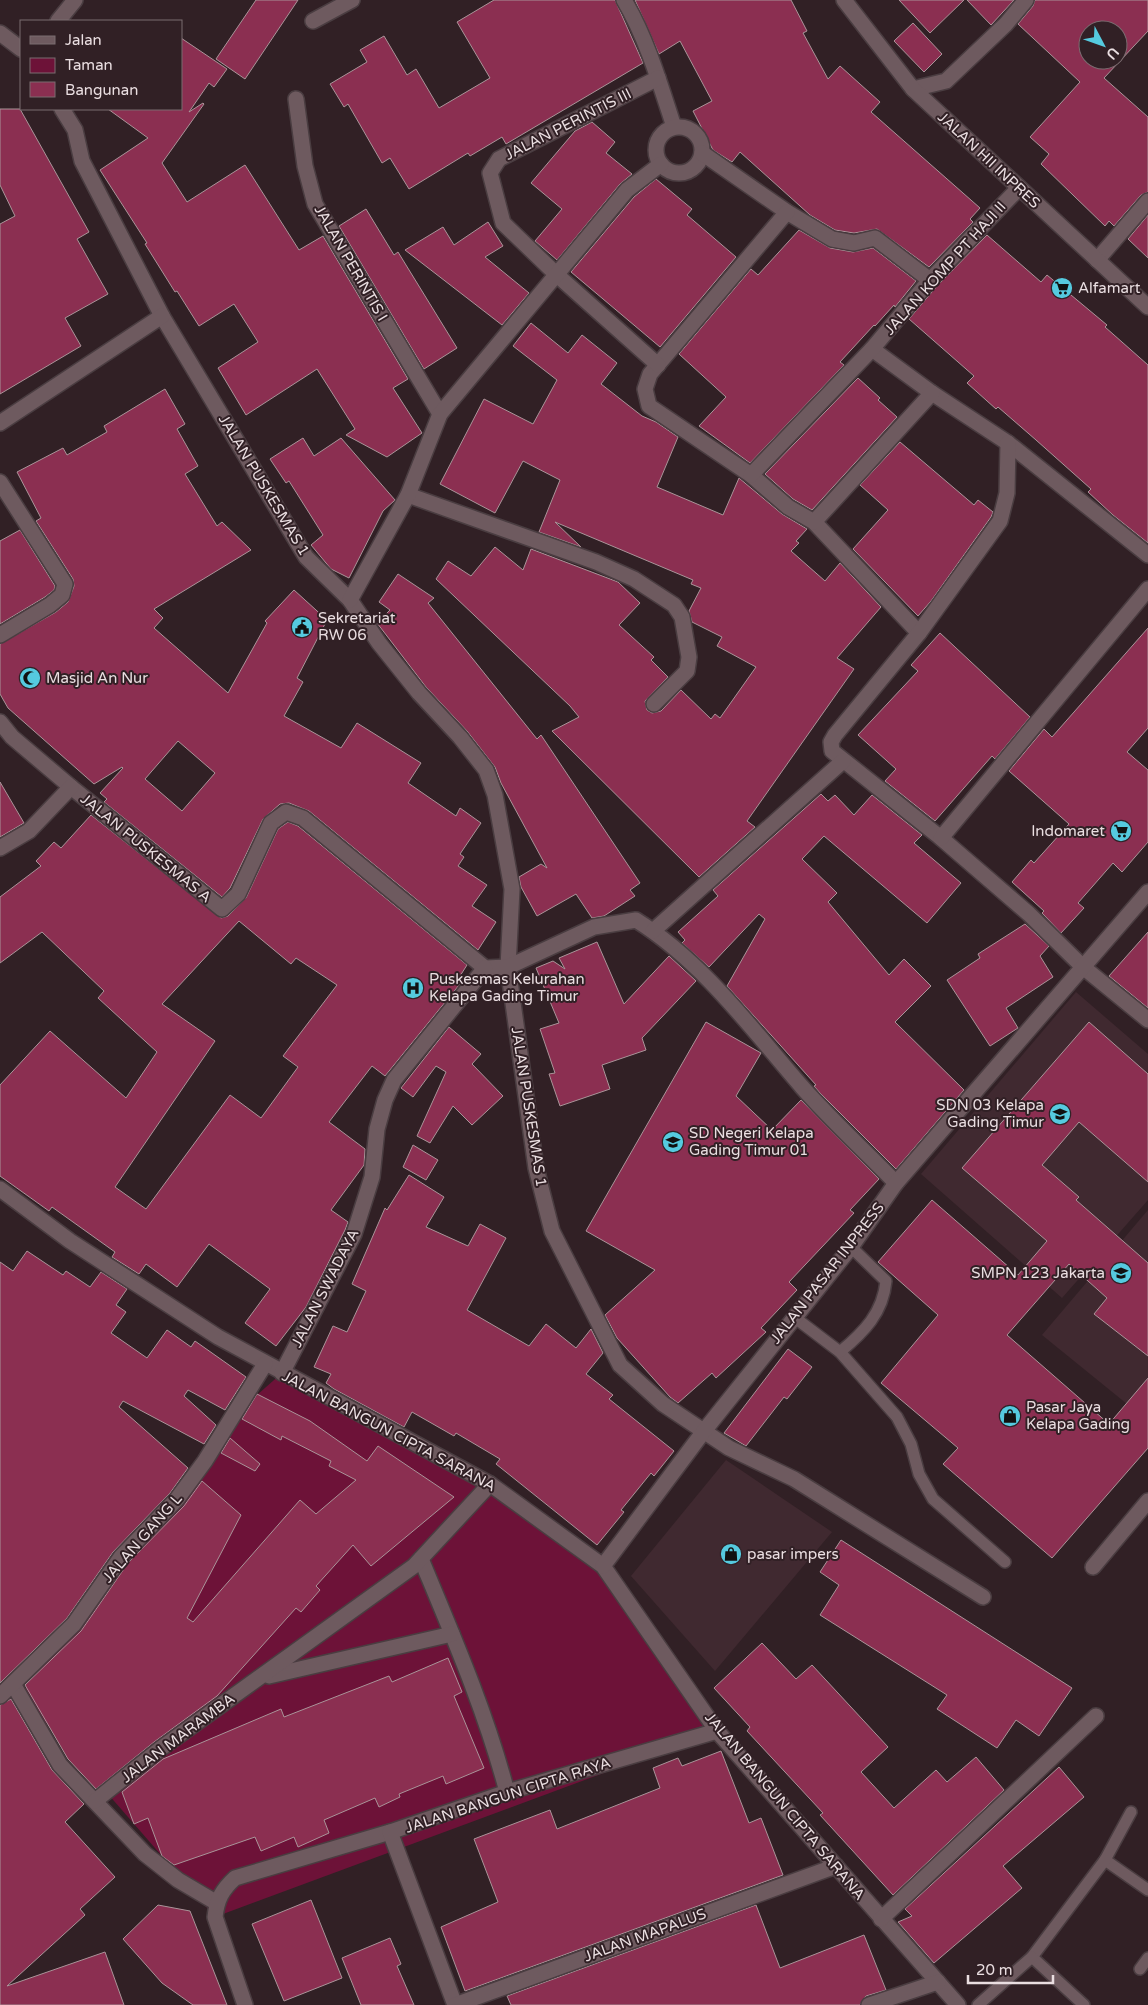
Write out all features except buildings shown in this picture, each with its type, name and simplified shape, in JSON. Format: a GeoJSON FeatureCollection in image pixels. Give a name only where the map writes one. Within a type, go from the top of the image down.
{"type":"FeatureCollection","features":[{"type":"Feature","properties":{"kind":"street"},"geometry":{"type":"LineString","coordinates":[[59,20],[75,0]]}},
{"type":"Feature","properties":{"kind":"street"},"geometry":{"type":"LineString","coordinates":[[313,21],[352,0]]}},
{"type":"Feature","properties":{"kind":"street"},"geometry":{"type":"LineString","coordinates":[[624,0],[633,16],[658,78],[674,128]]}},
{"type":"Feature","properties":{"kind":"street","name":"JALAN HII INPRES"},"geometry":{"type":"LineString","coordinates":[[844,0],[913,89],[1148,307]]}},
{"type":"Feature","properties":{"kind":"street"},"geometry":{"type":"LineString","coordinates":[[913,89],[946,81],[1006,24],[1026,0]]}},
{"type":"Feature","properties":{"kind":"street"},"geometry":{"type":"LineString","coordinates":[[0,33],[20,48]]}},
{"type":"Feature","properties":{"kind":"street","name":"JALAN PERINTIS III"},"geometry":{"type":"LineString","coordinates":[[658,78],[499,159],[490,173],[503,223],[556,275],[658,365]]}},
{"type":"Feature","properties":{"kind":"street","name":"JALAN PERINTIS I"},"geometry":{"type":"LineString","coordinates":[[296,99],[305,166],[316,204],[440,414]]}},
{"type":"Feature","properties":{"kind":"street","name":"JALAN PUSKESMAS 1"},"geometry":{"type":"LineString","coordinates":[[63,110],[74,130],[82,161],[162,316],[306,557],[350,600],[379,643],[418,693],[460,737],[486,770],[495,795],[512,889],[508,967],[536,1168],[552,1231],[620,1365],[663,1404],[740,1454],[794,1479],[984,1597]]}},
{"type":"Feature","properties":{"kind":"street"},"geometry":{"type":"LineString","coordinates":[[674,128],[691,130],[698,136],[702,153],[699,161],[685,172],[668,170],[661,164],[657,156],[660,138],[674,128]]}},
{"type":"Feature","properties":{"kind":"street"},"geometry":{"type":"LineString","coordinates":[[702,153],[787,212],[832,239],[854,243],[875,238],[930,280]]}},
{"type":"Feature","properties":{"kind":"street"},"geometry":{"type":"LineString","coordinates":[[350,600],[408,495],[440,414],[627,190],[661,164]]}},
{"type":"Feature","properties":{"kind":"street","name":"JALAN KOMP PT HAJI II"},"geometry":{"type":"LineString","coordinates":[[750,475],[872,349],[930,280],[1019,188]]}},
{"type":"Feature","properties":{"kind":"street"},"geometry":{"type":"LineString","coordinates":[[1097,260],[1148,201]]}},
{"type":"Feature","properties":{"kind":"street"},"geometry":{"type":"LineString","coordinates":[[787,212],[650,374],[645,390],[650,406],[750,475],[788,507],[814,522],[918,633]]}},
{"type":"Feature","properties":{"kind":"street"},"geometry":{"type":"LineString","coordinates":[[0,423],[162,316]]}},
{"type":"Feature","properties":{"kind":"street"},"geometry":{"type":"LineString","coordinates":[[872,349],[932,393],[1008,444],[1148,556]]}},
{"type":"Feature","properties":{"kind":"street"},"geometry":{"type":"LineString","coordinates":[[814,522],[932,393]]}},
{"type":"Feature","properties":{"kind":"street"},"geometry":{"type":"LineString","coordinates":[[1008,444],[1007,494],[1000,520],[918,633],[835,735],[831,742],[832,751],[942,838],[1029,914],[1083,967],[1148,1020]]}},
{"type":"Feature","properties":{"kind":"street"},"geometry":{"type":"LineString","coordinates":[[0,482],[65,584],[62,595],[50,605],[0,635]]}},
{"type":"Feature","properties":{"kind":"street"},"geometry":{"type":"LineString","coordinates":[[408,495],[596,562],[634,579],[674,605],[682,617],[689,657],[687,671],[654,704]]}},
{"type":"Feature","properties":{"kind":"street"},"geometry":{"type":"LineString","coordinates":[[942,838],[1148,589]]}},
{"type":"Feature","properties":{"kind":"street","name":"JALAN PUSKESMAS A"},"geometry":{"type":"LineString","coordinates":[[0,722],[12,737],[70,787],[222,909],[238,894],[271,823],[286,812],[303,818],[485,968]]}},
{"type":"Feature","properties":{"kind":"street"},"geometry":{"type":"LineString","coordinates":[[653,931],[843,761]]}},
{"type":"Feature","properties":{"kind":"street"},"geometry":{"type":"LineString","coordinates":[[0,848],[29,831],[70,787]]}},
{"type":"Feature","properties":{"kind":"street","name":"JALAN PASAR INPRESS"},"geometry":{"type":"LineString","coordinates":[[603,1566],[704,1431],[851,1248],[896,1183],[1148,892]]}},
{"type":"Feature","properties":{"kind":"street"},"geometry":{"type":"LineString","coordinates":[[485,968],[508,967],[594,927],[636,920],[653,931],[706,976],[782,1060],[802,1086],[896,1183]]}},
{"type":"Feature","properties":{"kind":"street","name":"JALAN SWADAYA"},"geometry":{"type":"LineString","coordinates":[[282,1373],[354,1234],[372,1177],[377,1129],[383,1107],[394,1080],[485,968]]}},
{"type":"Feature","properties":{"kind":"street","name":"JALAN BANGUN CIPTA SARANA"},"geometry":{"type":"LineString","coordinates":[[0,1189],[70,1241],[218,1337],[490,1484],[603,1566],[717,1730],[958,2005]]}},
{"type":"Feature","properties":{"kind":"street","name":"JALAN GANG L"},"geometry":{"type":"LineString","coordinates":[[0,1696],[74,1624],[121,1557],[177,1499],[205,1461],[265,1364]]}},
{"type":"Feature","properties":{"kind":"street","name":"JALAN MARAMBA"},"geometry":{"type":"LineString","coordinates":[[95,1801],[160,1749],[421,1560],[490,1484]]}},
{"type":"Feature","properties":{"kind":"street"},"geometry":{"type":"LineString","coordinates":[[1094,1567],[1148,1501]]}},
{"type":"Feature","properties":{"kind":"street"},"geometry":{"type":"LineString","coordinates":[[421,1560],[452,1634],[495,1748],[507,1792]]}},
{"type":"Feature","properties":{"kind":"street","name":"JALAN MARAMBA"},"geometry":{"type":"LineString","coordinates":[[261,1677],[452,1634]]}},
{"type":"Feature","properties":{"kind":"street"},"geometry":{"type":"LineString","coordinates":[[13,1684],[60,1765],[145,1854],[178,1880],[217,1903]]}},
{"type":"Feature","properties":{"kind":"street"},"geometry":{"type":"LineString","coordinates":[[882,1919],[1096,1716]]}},
{"type":"Feature","properties":{"kind":"street","name":"JALAN BANGUN CIPTA RAYA"},"geometry":{"type":"LineString","coordinates":[[455,2005],[390,1832],[507,1792],[717,1730]]}},
{"type":"Feature","properties":{"kind":"street"},"geometry":{"type":"LineString","coordinates":[[245,2005],[216,1917],[217,1903],[223,1889],[235,1878],[390,1832]]}},
{"type":"Feature","properties":{"kind":"street","name":"JALAN MAPALUS"},"geometry":{"type":"LineString","coordinates":[[455,2005],[836,1866]]}},
{"type":"Feature","properties":{"kind":"street"},"geometry":{"type":"LineString","coordinates":[[868,2005],[938,1982]]}},
{"type":"Feature","properties":{"kind":"lane"},"geometry":{"type":"LineString","coordinates":[[840,1352],[877,1314],[884,1297],[886,1281],[851,1248]]}},
{"type":"Feature","properties":{"kind":"lane"},"geometry":{"type":"LineString","coordinates":[[794,1317],[840,1352],[897,1417],[910,1444],[919,1474],[934,1499],[1005,1562]]}},
{"type":"Feature","properties":{"kind":"lane"},"geometry":{"type":"LineString","coordinates":[[978,2005],[1032,1957],[1105,1860],[1131,1812]]}},
{"type":"Feature","properties":{"kind":"lane"},"geometry":{"type":"LineString","coordinates":[[1105,1860],[1148,1890]]}},
{"type":"Feature","properties":{"kind":"lane"},"geometry":{"type":"LineString","coordinates":[[1032,1957],[1084,2005]]}},
{"type":"Feature","properties":{"kind":"lane"},"geometry":{"type":"LineString","coordinates":[[1140,1969],[1148,1958]]}},
{"type":"Feature","properties":{"kind":"shaded area","name":"SDN 03 Kelapa Gading Timur"},"geometry":{"type":"Polygon","coordinates":[[[1076,992],[1148,1054],[1148,1200],[1062,1298],[921,1174],[1076,992]]]}},
{"type":"Feature","properties":{"kind":"shaded area","name":"SMPN 123 Jakarta"},"geometry":{"type":"Polygon","coordinates":[[[1148,1210],[1148,1421],[1042,1335],[1148,1210]]]}},
{"type":"Feature","properties":{"kind":"shaded area","name":"pasar impers"},"geometry":{"type":"Polygon","coordinates":[[[726,1460],[832,1532],[715,1671],[631,1576],[726,1460]]]}},
{"type":"Feature","properties":{"kind":"green space"},"geometry":{"type":"Polygon","coordinates":[[[282,1373],[490,1484],[603,1566],[717,1731],[215,1917],[21,1694],[257,1395],[282,1373]]]}},
{"type":"Feature","properties":{"kind":"place","name":"Alfamart"},"geometry":{"type":"Point","coordinates":[1062,288]}},
{"type":"Feature","properties":{"kind":"place","name":"Sekretariat RW 06"},"geometry":{"type":"Point","coordinates":[302,627]}},
{"type":"Feature","properties":{"kind":"place","name":"Masjid An Nur"},"geometry":{"type":"Point","coordinates":[30,678]}},
{"type":"Feature","properties":{"kind":"place","name":"Indomaret"},"geometry":{"type":"Point","coordinates":[1121,831]}},
{"type":"Feature","properties":{"kind":"place","name":"Puskesmas Kelurahan Kelapa Gading Timur"},"geometry":{"type":"Point","coordinates":[413,988]}},
{"type":"Feature","properties":{"kind":"place","name":"SDN 03 Kelapa Gading Timur"},"geometry":{"type":"Point","coordinates":[1060,1114]}},
{"type":"Feature","properties":{"kind":"place","name":"SD Negeri Kelapa Gading Timur 01"},"geometry":{"type":"Point","coordinates":[673,1142]}},
{"type":"Feature","properties":{"kind":"place","name":"SMPN 123 Jakarta"},"geometry":{"type":"Point","coordinates":[1121,1273]}},
{"type":"Feature","properties":{"kind":"place","name":"Pasar Jaya Kelapa Gading"},"geometry":{"type":"Point","coordinates":[1010,1416]}},
{"type":"Feature","properties":{"kind":"place","name":"pasar impers"},"geometry":{"type":"Point","coordinates":[731,1554]}}]}
